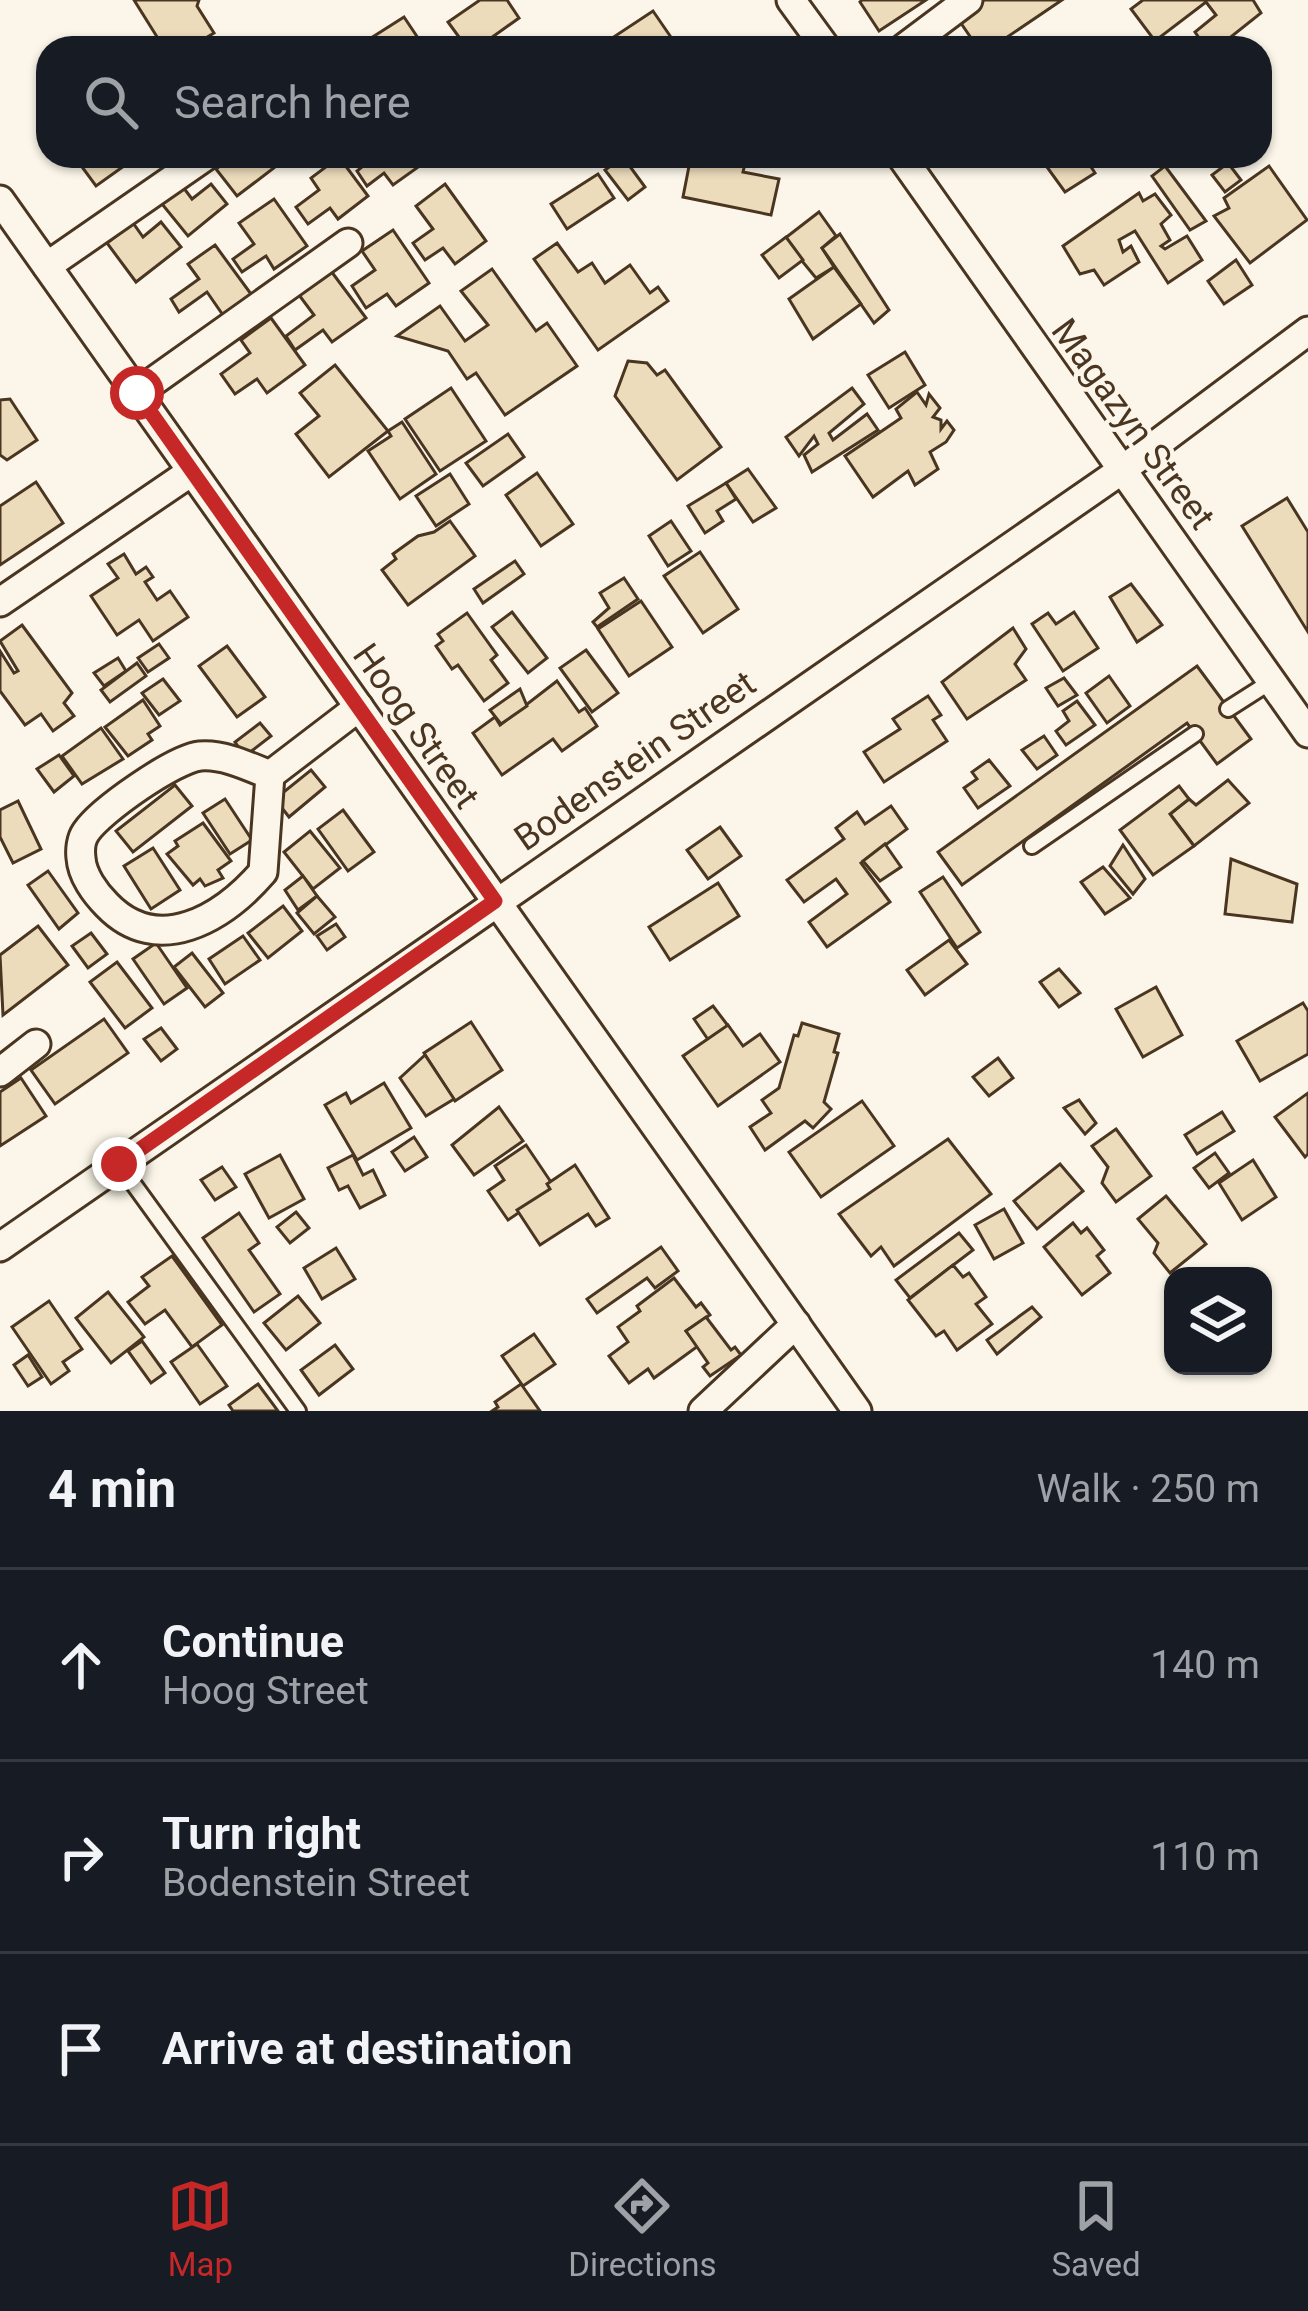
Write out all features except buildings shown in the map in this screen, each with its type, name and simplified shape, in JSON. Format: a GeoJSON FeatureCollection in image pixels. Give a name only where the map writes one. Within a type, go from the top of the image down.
{"type":"FeatureCollection","features":[{"type":"Feature","properties":{"kind":"street"},"geometry":{"type":"LineString","coordinates":[[791,0],[817,36]]}},
{"type":"Feature","properties":{"kind":"street"},"geometry":{"type":"LineString","coordinates":[[920,36],[968,0]]}},
{"type":"Feature","properties":{"kind":"street"},"geometry":{"type":"LineString","coordinates":[[47,266],[189,168]]}},
{"type":"Feature","properties":{"kind":"street","name":"Magazyn Street"},"geometry":{"type":"LineString","coordinates":[[909,168],[1308,734]]}},
{"type":"Feature","properties":{"kind":"street","name":"Hoog Street"},"geometry":{"type":"LineString","coordinates":[[0,200],[856,1411]]}},
{"type":"Feature","properties":{"kind":"street"},"geometry":{"type":"LineString","coordinates":[[137,393],[348,243]]}},
{"type":"Feature","properties":{"kind":"street","name":"Bodenstein Street"},"geometry":{"type":"LineString","coordinates":[[0,1247],[1122,470],[1308,331]]}},
{"type":"Feature","properties":{"kind":"street"},"geometry":{"type":"LineString","coordinates":[[0,602],[191,472]]}},
{"type":"Feature","properties":{"kind":"street"},"geometry":{"type":"LineString","coordinates":[[270,775],[214,756],[178,761],[86,832],[80,854],[82,869],[116,915],[147,930],[173,932],[208,916],[263,872],[270,775],[358,707]]}},
{"type":"Feature","properties":{"kind":"street"},"geometry":{"type":"LineString","coordinates":[[0,1072],[36,1045]]}},
{"type":"Feature","properties":{"kind":"street"},"geometry":{"type":"LineString","coordinates":[[703,1411],[796,1324]]}},
{"type":"Feature","properties":{"kind":"lane"},"geometry":{"type":"LineString","coordinates":[[1228,709],[1272,681]]}},
{"type":"Feature","properties":{"kind":"lane"},"geometry":{"type":"LineString","coordinates":[[1032,846],[1195,734]]}},
{"type":"Feature","properties":{"kind":"lane"},"geometry":{"type":"LineString","coordinates":[[119,1164],[298,1411]]}},
{"type":"Feature","properties":{"kind":"route"},"geometry":{"type":"LineString","coordinates":[[119,1164],[495,901],[137,393]]}}]}
